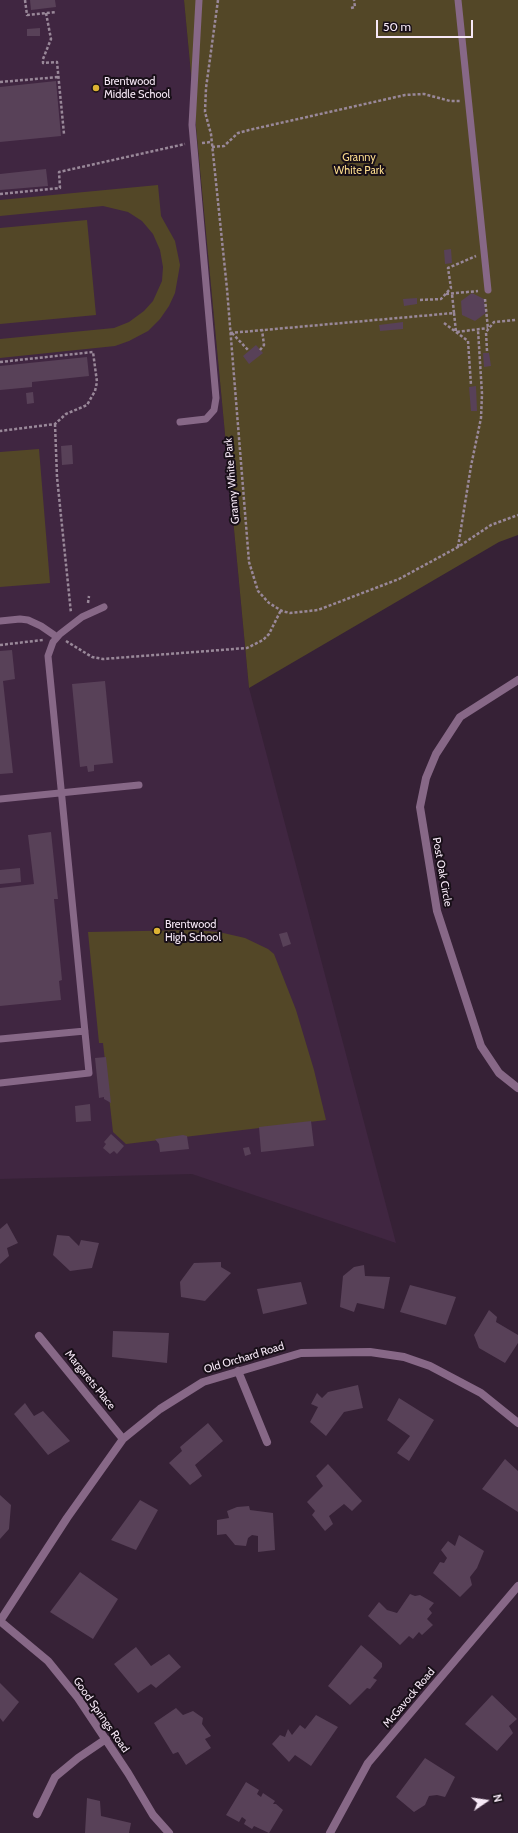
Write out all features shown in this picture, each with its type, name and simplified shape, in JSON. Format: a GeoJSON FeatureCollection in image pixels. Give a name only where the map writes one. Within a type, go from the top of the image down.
{"type":"FeatureCollection","features":[{"type":"Feature","properties":{"kind":"street","name":"Post Oak Circle"},"geometry":{"type":"LineString","coordinates":[[518,680],[460,717],[436,754],[426,778],[420,807],[437,911],[481,1046],[499,1073],[518,1088]]}},
{"type":"Feature","properties":{"kind":"street","name":"Margarets Place"},"geometry":{"type":"LineString","coordinates":[[39,1336],[123,1439]]}},
{"type":"Feature","properties":{"kind":"street","name":"Old Orchard Road"},"geometry":{"type":"LineString","coordinates":[[0,1621],[67,1518],[123,1439],[160,1408],[203,1382],[301,1353],[370,1352],[404,1357],[430,1366],[475,1390],[518,1423]]}},
{"type":"Feature","properties":{"kind":"street"},"geometry":{"type":"LineString","coordinates":[[238,1371],[267,1442]]}},
{"type":"Feature","properties":{"kind":"street","name":"McGavock Road"},"geometry":{"type":"LineString","coordinates":[[330,1833],[368,1763],[518,1586]]}},
{"type":"Feature","properties":{"kind":"street","name":"Good Springs Road"},"geometry":{"type":"LineString","coordinates":[[0,1621],[48,1661],[78,1698],[106,1739],[153,1815],[169,1833]]}},
{"type":"Feature","properties":{"kind":"street"},"geometry":{"type":"LineString","coordinates":[[37,1814],[55,1777],[78,1758],[106,1739]]}},
{"type":"Feature","properties":{"kind":"lane"},"geometry":{"type":"LineString","coordinates":[[180,422],[206,419],[214,410],[216,398],[192,125],[199,0]]}},
{"type":"Feature","properties":{"kind":"lane"},"geometry":{"type":"LineString","coordinates":[[458,0],[484,252],[486,290]]}},
{"type":"Feature","properties":{"kind":"lane"},"geometry":{"type":"LineString","coordinates":[[0,1083],[90,1073],[48,661],[49,652],[55,639],[82,617],[104,607]]}},
{"type":"Feature","properties":{"kind":"lane"},"geometry":{"type":"LineString","coordinates":[[0,621],[20,619],[28,620],[41,626],[55,639]]}},
{"type":"Feature","properties":{"kind":"lane"},"geometry":{"type":"LineString","coordinates":[[0,799],[138,786]]}},
{"type":"Feature","properties":{"kind":"lane"},"geometry":{"type":"LineString","coordinates":[[0,1039],[85,1031]]}},
{"type":"Feature","properties":{"kind":"path"},"geometry":{"type":"LineString","coordinates":[[25,0],[26,16],[56,12]]}},
{"type":"Feature","properties":{"kind":"path","name":"Granny White Park"},"geometry":{"type":"LineString","coordinates":[[218,0],[206,88],[205,112],[212,147],[231,333],[249,562],[258,591],[269,603],[290,613],[318,610],[367,592],[418,570],[458,547],[491,525],[518,515]]}},
{"type":"Feature","properties":{"kind":"path"},"geometry":{"type":"LineString","coordinates":[[350,8],[355,7],[354,0]]}},
{"type":"Feature","properties":{"kind":"path"},"geometry":{"type":"LineString","coordinates":[[46,14],[51,39],[42,59],[43,63],[57,62],[64,134]]}},
{"type":"Feature","properties":{"kind":"path"},"geometry":{"type":"LineString","coordinates":[[0,82],[59,77]]}},
{"type":"Feature","properties":{"kind":"path"},"geometry":{"type":"LineString","coordinates":[[212,147],[224,146],[238,133],[249,130],[405,95],[424,94],[450,101],[469,100]]}},
{"type":"Feature","properties":{"kind":"path"},"geometry":{"type":"LineString","coordinates":[[0,194],[60,188],[59,172],[178,144],[211,142]]}},
{"type":"Feature","properties":{"kind":"path"},"geometry":{"type":"LineString","coordinates":[[420,300],[441,299],[451,288],[448,268],[484,252]]}},
{"type":"Feature","properties":{"kind":"path"},"geometry":{"type":"LineString","coordinates":[[445,294],[486,290],[488,329]]}},
{"type":"Feature","properties":{"kind":"path"},"geometry":{"type":"LineString","coordinates":[[452,294],[456,332]]}},
{"type":"Feature","properties":{"kind":"path"},"geometry":{"type":"LineString","coordinates":[[231,333],[454,313]]}},
{"type":"Feature","properties":{"kind":"path"},"geometry":{"type":"LineString","coordinates":[[487,352],[486,332],[494,322],[516,320]]}},
{"type":"Feature","properties":{"kind":"path"},"geometry":{"type":"LineString","coordinates":[[444,323],[468,341],[471,384]]}},
{"type":"Feature","properties":{"kind":"path"},"geometry":{"type":"LineString","coordinates":[[456,332],[488,329]]}},
{"type":"Feature","properties":{"kind":"path"},"geometry":{"type":"LineString","coordinates":[[260,350],[264,345],[262,330]]}},
{"type":"Feature","properties":{"kind":"path"},"geometry":{"type":"LineString","coordinates":[[458,547],[471,466],[481,418],[482,394],[478,330]]}},
{"type":"Feature","properties":{"kind":"path"},"geometry":{"type":"LineString","coordinates":[[231,333],[249,351]]}},
{"type":"Feature","properties":{"kind":"path"},"geometry":{"type":"LineString","coordinates":[[0,362],[93,352],[97,382],[87,405],[66,414],[55,424],[0,431]]}},
{"type":"Feature","properties":{"kind":"path"},"geometry":{"type":"LineString","coordinates":[[55,424],[57,477],[71,616]]}},
{"type":"Feature","properties":{"kind":"path"},"geometry":{"type":"LineString","coordinates":[[0,644],[55,639],[67,641],[78,650],[92,657],[102,659],[247,648],[263,640],[269,634],[281,610]]}},
{"type":"Feature","properties":{"kind":"shaded area","name":"Brentwood High School"},"geometry":{"type":"Polygon","coordinates":[[[0,0],[184,0],[249,688],[396,1243],[192,1174],[0,1179],[0,0]]]}},
{"type":"Feature","properties":{"kind":"green space","name":"Granny White Park"},"geometry":{"type":"Polygon","coordinates":[[[184,0],[518,0],[518,535],[499,542],[249,688],[184,0]]]}},
{"type":"Feature","properties":{"kind":"green space"},"geometry":{"type":"Polygon","coordinates":[[[158,185],[161,216],[175,241],[180,265],[175,293],[169,306],[160,319],[148,331],[129,341],[115,346],[0,358],[0,339],[114,328],[129,322],[144,311],[153,301],[162,281],[163,267],[160,250],[153,234],[142,221],[128,212],[103,206],[0,216],[0,200],[158,185]]]}},
{"type":"Feature","properties":{"kind":"green space"},"geometry":{"type":"Polygon","coordinates":[[[87,220],[96,315],[0,324],[0,228],[87,220]]]}},
{"type":"Feature","properties":{"kind":"green space"},"geometry":{"type":"Polygon","coordinates":[[[39,449],[50,583],[0,587],[0,452],[39,449]]]}},
{"type":"Feature","properties":{"kind":"green space"},"geometry":{"type":"Polygon","coordinates":[[[194,930],[219,932],[245,938],[268,949],[274,954],[296,1010],[314,1070],[326,1120],[126,1144],[113,1132],[103,1043],[99,1043],[88,932],[194,930]]]}},
{"type":"Feature","properties":{"kind":"building"},"geometry":{"type":"Polygon","coordinates":[[[30,0],[55,0],[56,7],[31,10],[30,0]]]}},
{"type":"Feature","properties":{"kind":"building"},"geometry":{"type":"Polygon","coordinates":[[[40,28],[40,36],[27,36],[27,29],[40,28]]]}},
{"type":"Feature","properties":{"kind":"building"},"geometry":{"type":"Polygon","coordinates":[[[56,81],[61,136],[0,142],[0,87],[56,81]]]}},
{"type":"Feature","properties":{"kind":"building"},"geometry":{"type":"Polygon","coordinates":[[[46,169],[48,186],[0,190],[0,174],[46,169]]]}},
{"type":"Feature","properties":{"kind":"building"},"geometry":{"type":"Polygon","coordinates":[[[451,249],[452,263],[445,264],[444,250],[451,249]]]}},
{"type":"Feature","properties":{"kind":"building"},"geometry":{"type":"Polygon","coordinates":[[[472,293],[484,299],[486,313],[475,321],[462,315],[461,301],[472,293]]]}},
{"type":"Feature","properties":{"kind":"building"},"geometry":{"type":"Polygon","coordinates":[[[417,298],[417,304],[404,306],[403,299],[417,298]]]}},
{"type":"Feature","properties":{"kind":"building"},"geometry":{"type":"Polygon","coordinates":[[[403,322],[403,329],[380,331],[379,325],[403,322]]]}},
{"type":"Feature","properties":{"kind":"building"},"geometry":{"type":"Polygon","coordinates":[[[256,345],[263,353],[249,364],[243,356],[256,345]]]}},
{"type":"Feature","properties":{"kind":"building"},"geometry":{"type":"Polygon","coordinates":[[[483,353],[489,353],[491,366],[484,367],[483,353]]]}},
{"type":"Feature","properties":{"kind":"building"},"geometry":{"type":"Polygon","coordinates":[[[87,357],[89,376],[32,382],[32,387],[0,390],[0,366],[87,357]]]}},
{"type":"Feature","properties":{"kind":"building"},"geometry":{"type":"Polygon","coordinates":[[[476,386],[477,411],[471,411],[469,387],[476,386]]]}},
{"type":"Feature","properties":{"kind":"building"},"geometry":{"type":"Polygon","coordinates":[[[33,392],[34,403],[27,404],[26,393],[33,392]]]}},
{"type":"Feature","properties":{"kind":"building"},"geometry":{"type":"Polygon","coordinates":[[[72,445],[73,464],[62,465],[61,446],[72,445]]]}},
{"type":"Feature","properties":{"kind":"building"},"geometry":{"type":"Polygon","coordinates":[[[12,650],[15,679],[3,681],[13,773],[0,774],[0,651],[12,650]]]}},
{"type":"Feature","properties":{"kind":"building"},"geometry":{"type":"Polygon","coordinates":[[[105,681],[113,763],[94,765],[94,771],[88,772],[87,766],[80,767],[72,684],[105,681]]]}},
{"type":"Feature","properties":{"kind":"building"},"geometry":{"type":"Polygon","coordinates":[[[51,832],[58,899],[54,899],[62,980],[59,981],[61,1000],[0,1006],[0,888],[34,884],[28,835],[51,832]]]}},
{"type":"Feature","properties":{"kind":"building"},"geometry":{"type":"Polygon","coordinates":[[[20,868],[21,882],[0,884],[0,870],[20,868]]]}},
{"type":"Feature","properties":{"kind":"building"},"geometry":{"type":"Polygon","coordinates":[[[287,932],[291,944],[283,947],[279,934],[287,932]]]}},
{"type":"Feature","properties":{"kind":"building"},"geometry":{"type":"Polygon","coordinates":[[[106,1057],[111,1103],[104,1099],[104,1097],[99,1098],[95,1058],[106,1057]]]}},
{"type":"Feature","properties":{"kind":"building"},"geometry":{"type":"Polygon","coordinates":[[[90,1104],[91,1121],[76,1122],[75,1106],[90,1104]]]}},
{"type":"Feature","properties":{"kind":"building"},"geometry":{"type":"Polygon","coordinates":[[[311,1121],[314,1146],[261,1152],[259,1127],[311,1121]]]}},
{"type":"Feature","properties":{"kind":"building"},"geometry":{"type":"Polygon","coordinates":[[[111,1134],[124,1146],[117,1154],[114,1151],[110,1154],[103,1148],[106,1144],[104,1142],[111,1134]]]}},
{"type":"Feature","properties":{"kind":"building"},"geometry":{"type":"Polygon","coordinates":[[[183,1135],[187,1136],[189,1149],[160,1152],[159,1144],[155,1139],[183,1135]]]}},
{"type":"Feature","properties":{"kind":"building"},"geometry":{"type":"Polygon","coordinates":[[[249,1147],[251,1154],[245,1156],[243,1148],[249,1147]]]}},
{"type":"Feature","properties":{"kind":"building"},"geometry":{"type":"Polygon","coordinates":[[[7,1223],[18,1243],[7,1248],[9,1256],[0,1264],[0,1229],[7,1223]]]}},
{"type":"Feature","properties":{"kind":"building"},"geometry":{"type":"Polygon","coordinates":[[[57,1235],[69,1236],[79,1246],[81,1240],[99,1243],[92,1268],[70,1271],[53,1255],[57,1235]]]}},
{"type":"Feature","properties":{"kind":"building"},"geometry":{"type":"Polygon","coordinates":[[[221,1262],[221,1267],[231,1273],[205,1301],[181,1297],[180,1282],[194,1263],[221,1262]]]}},
{"type":"Feature","properties":{"kind":"building"},"geometry":{"type":"Polygon","coordinates":[[[364,1265],[365,1276],[390,1277],[384,1309],[357,1303],[354,1312],[340,1307],[343,1276],[354,1267],[364,1265]]]}},
{"type":"Feature","properties":{"kind":"building"},"geometry":{"type":"Polygon","coordinates":[[[301,1282],[307,1304],[263,1314],[257,1289],[301,1282]]]}},
{"type":"Feature","properties":{"kind":"building"},"geometry":{"type":"Polygon","coordinates":[[[410,1285],[456,1297],[446,1325],[400,1312],[410,1285]]]}},
{"type":"Feature","properties":{"kind":"building"},"geometry":{"type":"Polygon","coordinates":[[[489,1310],[497,1317],[496,1322],[518,1335],[518,1343],[505,1363],[479,1348],[474,1335],[489,1310]]]}},
{"type":"Feature","properties":{"kind":"building"},"geometry":{"type":"Polygon","coordinates":[[[113,1331],[169,1333],[167,1363],[112,1357],[113,1331]]]}},
{"type":"Feature","properties":{"kind":"building"},"geometry":{"type":"Polygon","coordinates":[[[358,1385],[363,1408],[344,1412],[326,1436],[310,1422],[318,1407],[311,1404],[317,1393],[322,1398],[328,1392],[358,1385]]]}},
{"type":"Feature","properties":{"kind":"building"},"geometry":{"type":"Polygon","coordinates":[[[399,1398],[434,1420],[409,1461],[397,1453],[410,1436],[387,1420],[399,1398]]]}},
{"type":"Feature","properties":{"kind":"building"},"geometry":{"type":"Polygon","coordinates":[[[25,1403],[34,1416],[43,1411],[70,1441],[48,1455],[14,1414],[25,1403]]]}},
{"type":"Feature","properties":{"kind":"building"},"geometry":{"type":"Polygon","coordinates":[[[208,1423],[223,1441],[195,1465],[202,1476],[190,1485],[169,1463],[182,1451],[180,1447],[208,1423]]]}},
{"type":"Feature","properties":{"kind":"building"},"geometry":{"type":"Polygon","coordinates":[[[505,1459],[518,1471],[518,1512],[482,1489],[505,1459]]]}},
{"type":"Feature","properties":{"kind":"building"},"geometry":{"type":"Polygon","coordinates":[[[328,1464],[362,1501],[352,1511],[344,1504],[329,1516],[333,1524],[325,1531],[312,1515],[315,1511],[307,1502],[323,1486],[316,1476],[328,1464]]]}},
{"type":"Feature","properties":{"kind":"building"},"geometry":{"type":"Polygon","coordinates":[[[0,1495],[11,1505],[9,1529],[0,1539],[0,1495]]]}},
{"type":"Feature","properties":{"kind":"building"},"geometry":{"type":"Polygon","coordinates":[[[140,1500],[158,1510],[136,1550],[111,1540],[140,1500]]]}},
{"type":"Feature","properties":{"kind":"building"},"geometry":{"type":"Polygon","coordinates":[[[249,1506],[250,1510],[273,1513],[275,1550],[258,1552],[258,1536],[252,1535],[248,1538],[246,1546],[235,1545],[226,1534],[217,1535],[217,1520],[229,1518],[227,1511],[237,1507],[249,1506]]]}},
{"type":"Feature","properties":{"kind":"building"},"geometry":{"type":"Polygon","coordinates":[[[459,1535],[484,1551],[477,1568],[470,1577],[472,1585],[460,1597],[433,1573],[440,1562],[444,1563],[447,1558],[441,1550],[448,1541],[455,1546],[459,1535]]]}},
{"type":"Feature","properties":{"kind":"building"},"geometry":{"type":"Polygon","coordinates":[[[80,1572],[118,1599],[93,1639],[50,1612],[80,1572]]]}},
{"type":"Feature","properties":{"kind":"building"},"geometry":{"type":"Polygon","coordinates":[[[410,1594],[415,1596],[420,1595],[434,1603],[429,1609],[432,1613],[427,1619],[433,1625],[422,1635],[419,1632],[413,1639],[409,1636],[400,1645],[368,1616],[379,1602],[387,1610],[397,1613],[410,1594]]]}},
{"type":"Feature","properties":{"kind":"building"},"geometry":{"type":"Polygon","coordinates":[[[361,1645],[382,1663],[382,1667],[373,1678],[377,1680],[370,1689],[367,1688],[350,1705],[328,1686],[361,1645]]]}},
{"type":"Feature","properties":{"kind":"building"},"geometry":{"type":"Polygon","coordinates":[[[136,1647],[151,1666],[169,1654],[181,1667],[156,1688],[151,1684],[138,1693],[114,1664],[136,1647]]]}},
{"type":"Feature","properties":{"kind":"building"},"geometry":{"type":"Polygon","coordinates":[[[0,1683],[19,1702],[3,1722],[0,1718],[0,1683]]]}},
{"type":"Feature","properties":{"kind":"building"},"geometry":{"type":"Polygon","coordinates":[[[492,1695],[517,1719],[509,1726],[513,1733],[497,1751],[465,1724],[492,1695]]]}},
{"type":"Feature","properties":{"kind":"building"},"geometry":{"type":"Polygon","coordinates":[[[176,1708],[183,1715],[193,1711],[203,1718],[202,1724],[211,1736],[205,1739],[211,1748],[186,1765],[178,1752],[173,1754],[154,1723],[176,1708]]]}},
{"type":"Feature","properties":{"kind":"building"},"geometry":{"type":"Polygon","coordinates":[[[316,1715],[338,1727],[311,1766],[295,1755],[289,1762],[272,1744],[280,1735],[285,1737],[288,1729],[292,1735],[300,1725],[305,1729],[316,1715]]]}},
{"type":"Feature","properties":{"kind":"building"},"geometry":{"type":"Polygon","coordinates":[[[425,1758],[455,1777],[445,1797],[437,1795],[429,1796],[425,1805],[414,1812],[396,1797],[425,1758]]]}},
{"type":"Feature","properties":{"kind":"building"},"geometry":{"type":"Polygon","coordinates":[[[246,1782],[259,1790],[257,1794],[261,1797],[263,1793],[275,1801],[273,1804],[276,1804],[283,1810],[269,1833],[254,1826],[252,1829],[244,1824],[246,1820],[242,1817],[239,1822],[226,1815],[246,1782]]]}},
{"type":"Feature","properties":{"kind":"building"},"geometry":{"type":"Polygon","coordinates":[[[87,1798],[100,1801],[101,1816],[131,1823],[129,1833],[85,1833],[87,1798]]]}},
{"type":"Feature","properties":{"kind":"place","name":"Brentwood Middle School"},"geometry":{"type":"Point","coordinates":[96,88]}},
{"type":"Feature","properties":{"kind":"place","name":"Brentwood High School"},"geometry":{"type":"Point","coordinates":[157,931]}}]}
